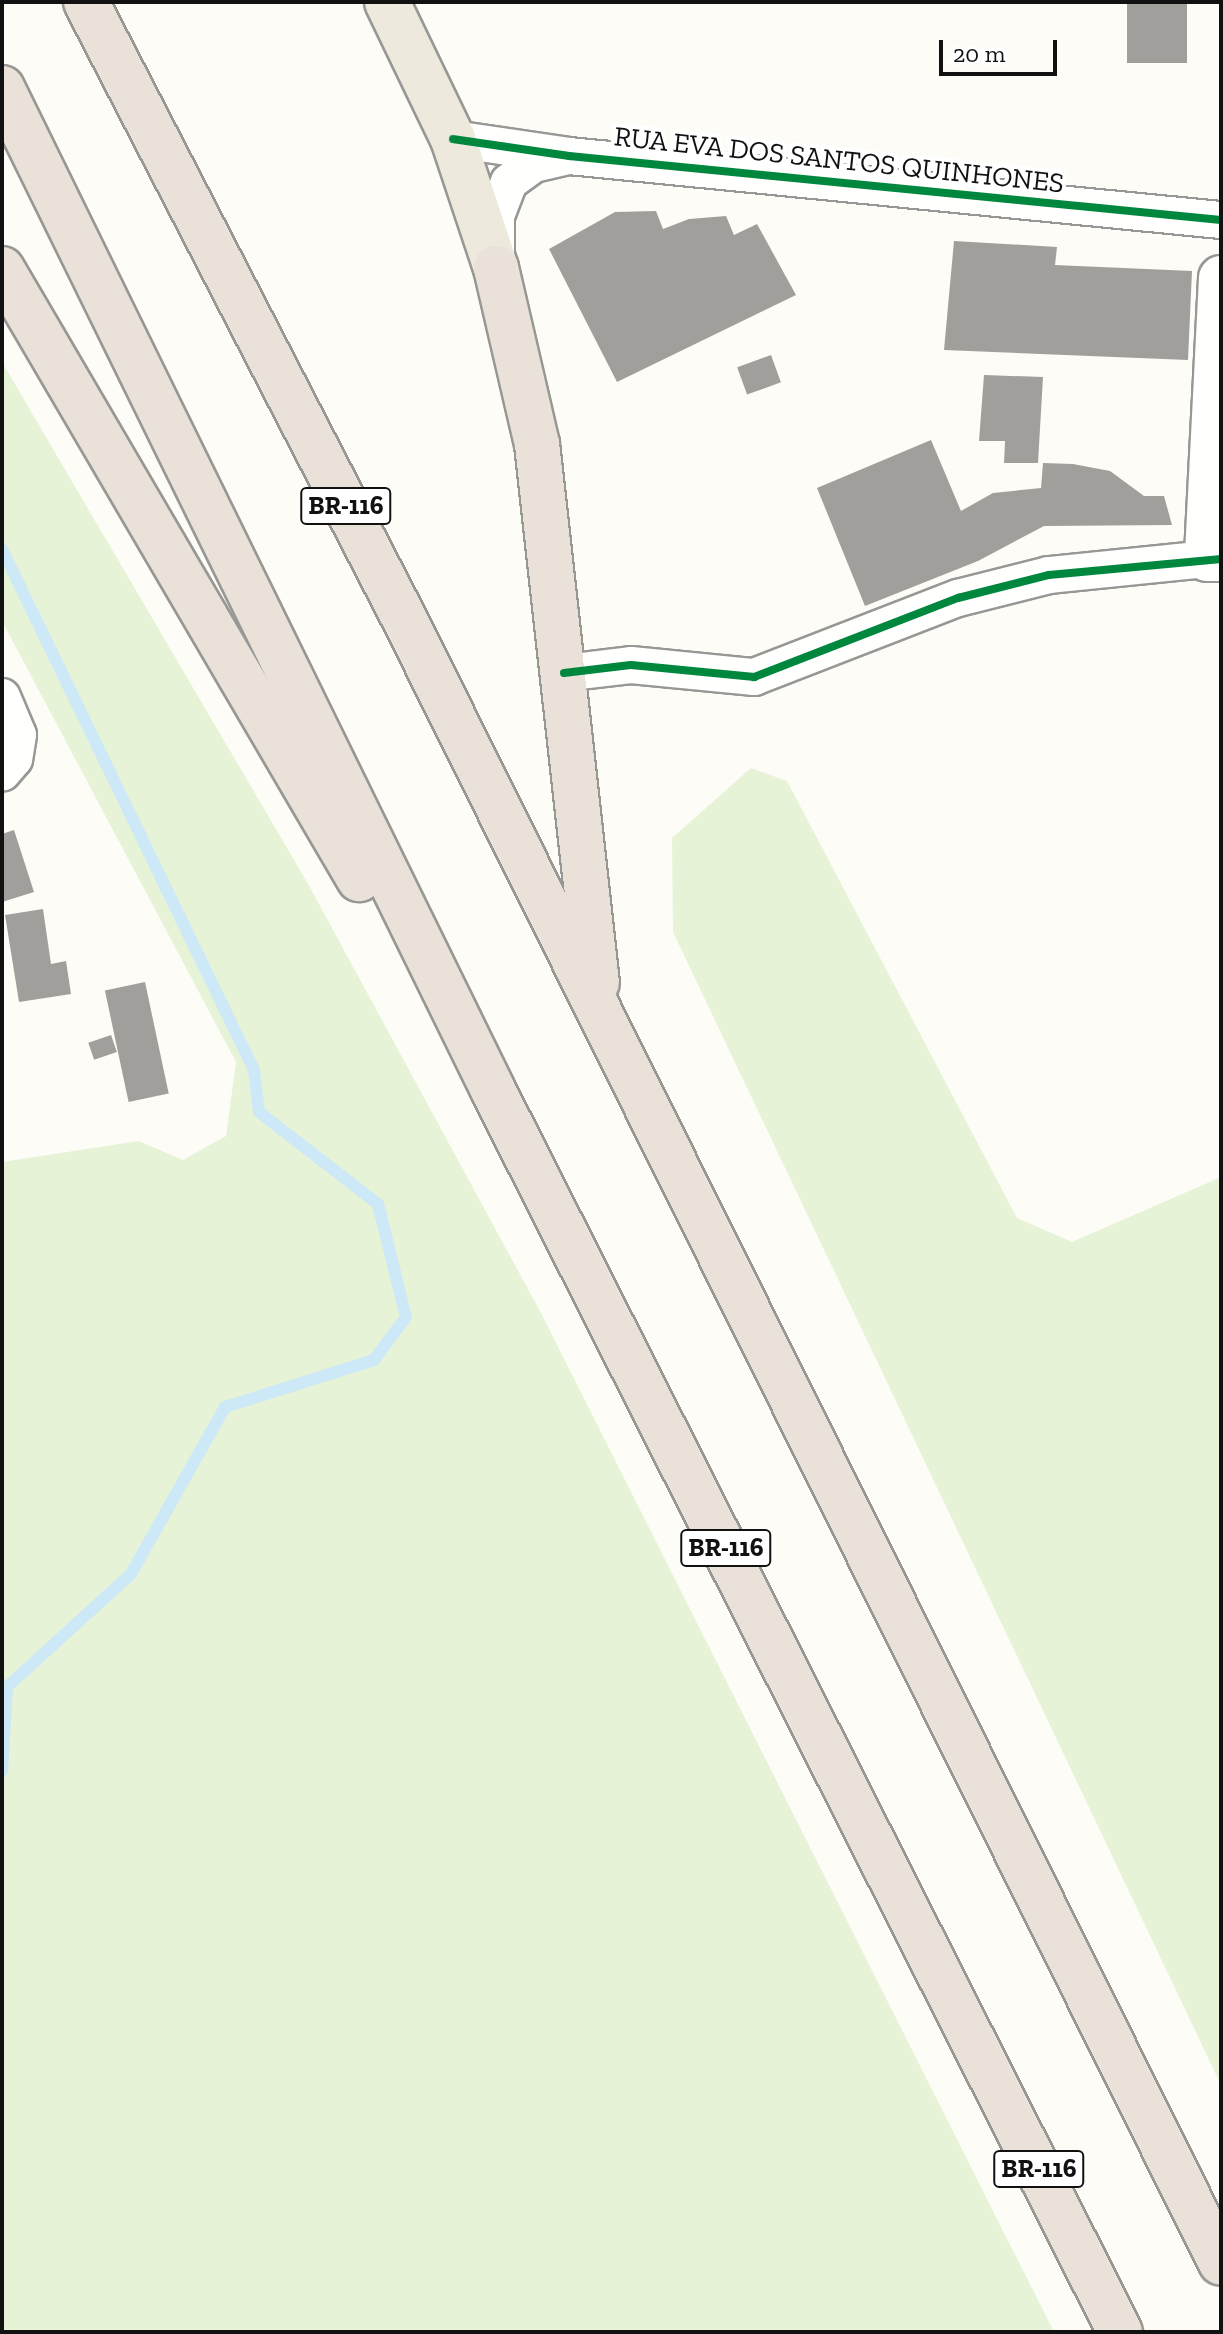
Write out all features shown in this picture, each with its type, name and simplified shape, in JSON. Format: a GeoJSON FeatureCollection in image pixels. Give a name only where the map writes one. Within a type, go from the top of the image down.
{"type":"FeatureCollection","features":[{"type":"Feature","properties":{"kind":"highway","name":"BR-116"},"geometry":{"type":"LineString","coordinates":[[86,2],[601,1013],[1221,2263]]}},
{"type":"Feature","properties":{"kind":"highway","name":"BR-116"},"geometry":{"type":"LineString","coordinates":[[2,88],[493,1090],[1120,2332]]}},
{"type":"Feature","properties":{"kind":"highway"},"geometry":{"type":"LineString","coordinates":[[496,268],[537,444],[601,1013]]}},
{"type":"Feature","properties":{"kind":"highway"},"geometry":{"type":"LineString","coordinates":[[2,269],[428,999],[493,1090]]}},
{"type":"Feature","properties":{"kind":"main road"},"geometry":{"type":"LineString","coordinates":[[387,2],[453,139],[496,268]]}},
{"type":"Feature","properties":{"kind":"street","name":"RUA EVA DOS SANTOS QUINHONES"},"geometry":{"type":"LineString","coordinates":[[453,139],[569,156],[1221,220]]}},
{"type":"Feature","properties":{"kind":"street","name":"RUA EVA DOS SANTOS QUINHONES"},"geometry":{"type":"LineString","coordinates":[[496,268],[496,216],[509,182],[534,164],[569,156]]}},
{"type":"Feature","properties":{"kind":"street"},"geometry":{"type":"LineString","coordinates":[[564,673],[631,665],[754,677],[974,594],[1049,575],[1214,559],[1221,278]]}},
{"type":"Feature","properties":{"kind":"street"},"geometry":{"type":"LineString","coordinates":[[2,773],[14,759],[18,735],[3,699]]}},
{"type":"Feature","properties":{"kind":"green space"},"geometry":{"type":"Polygon","coordinates":[[[2,362],[307,882],[541,1313],[1054,2332],[2,2332],[2,1162],[139,1141],[183,1160],[226,1136],[236,1062],[2,621],[2,362]]]}},
{"type":"Feature","properties":{"kind":"green space"},"geometry":{"type":"Polygon","coordinates":[[[751,768],[787,781],[1017,1218],[1072,1242],[1221,1177],[1221,2085],[673,932],[672,838],[751,768]]]}},
{"type":"Feature","properties":{"kind":"building"},"geometry":{"type":"Polygon","coordinates":[[[1127,2],[1187,2],[1187,63],[1127,63],[1127,2]]]}},
{"type":"Feature","properties":{"kind":"building"},"geometry":{"type":"Polygon","coordinates":[[[656,211],[663,229],[689,219],[726,216],[734,235],[757,224],[796,295],[617,382],[549,249],[615,212],[656,211]]]}},
{"type":"Feature","properties":{"kind":"building"},"geometry":{"type":"Polygon","coordinates":[[[954,241],[1057,247],[1055,265],[1192,271],[1188,360],[944,350],[954,241]]]}},
{"type":"Feature","properties":{"kind":"building"},"geometry":{"type":"Polygon","coordinates":[[[771,355],[781,382],[747,395],[737,367],[771,355]]]}},
{"type":"Feature","properties":{"kind":"building"},"geometry":{"type":"Polygon","coordinates":[[[984,375],[1043,377],[1038,463],[1004,463],[1005,441],[979,441],[984,375]]]}},
{"type":"Feature","properties":{"kind":"building"},"geometry":{"type":"Polygon","coordinates":[[[931,440],[961,511],[993,493],[1041,488],[1043,463],[1073,464],[1110,471],[1144,496],[1164,496],[1172,525],[1044,526],[978,561],[865,606],[817,488],[931,440]]]}},
{"type":"Feature","properties":{"kind":"building"},"geometry":{"type":"Polygon","coordinates":[[[14,830],[34,892],[2,902],[2,834],[14,830]]]}},
{"type":"Feature","properties":{"kind":"building"},"geometry":{"type":"Polygon","coordinates":[[[43,909],[51,964],[66,961],[71,994],[19,1002],[5,915],[43,909]]]}},
{"type":"Feature","properties":{"kind":"building"},"geometry":{"type":"Polygon","coordinates":[[[145,982],[169,1094],[129,1102],[105,991],[145,982]]]}},
{"type":"Feature","properties":{"kind":"building"},"geometry":{"type":"Polygon","coordinates":[[[111,1035],[117,1052],[94,1060],[88,1043],[111,1035]]]}},
{"type":"Feature","properties":{"kind":"waterway"},"geometry":{"type":"LineString","coordinates":[[2,549],[254,1070],[259,1112],[378,1204],[406,1317],[374,1360],[225,1407],[131,1574],[7,1687],[2,1771]]}},
{"type":"Feature","properties":{"kind":"cycle path"},"geometry":{"type":"LineString","coordinates":[[453,139],[569,156],[1221,220]]}},
{"type":"Feature","properties":{"kind":"cycle path"},"geometry":{"type":"LineString","coordinates":[[564,673],[631,665],[754,677],[958,598],[1049,575],[1221,559]]}}]}
